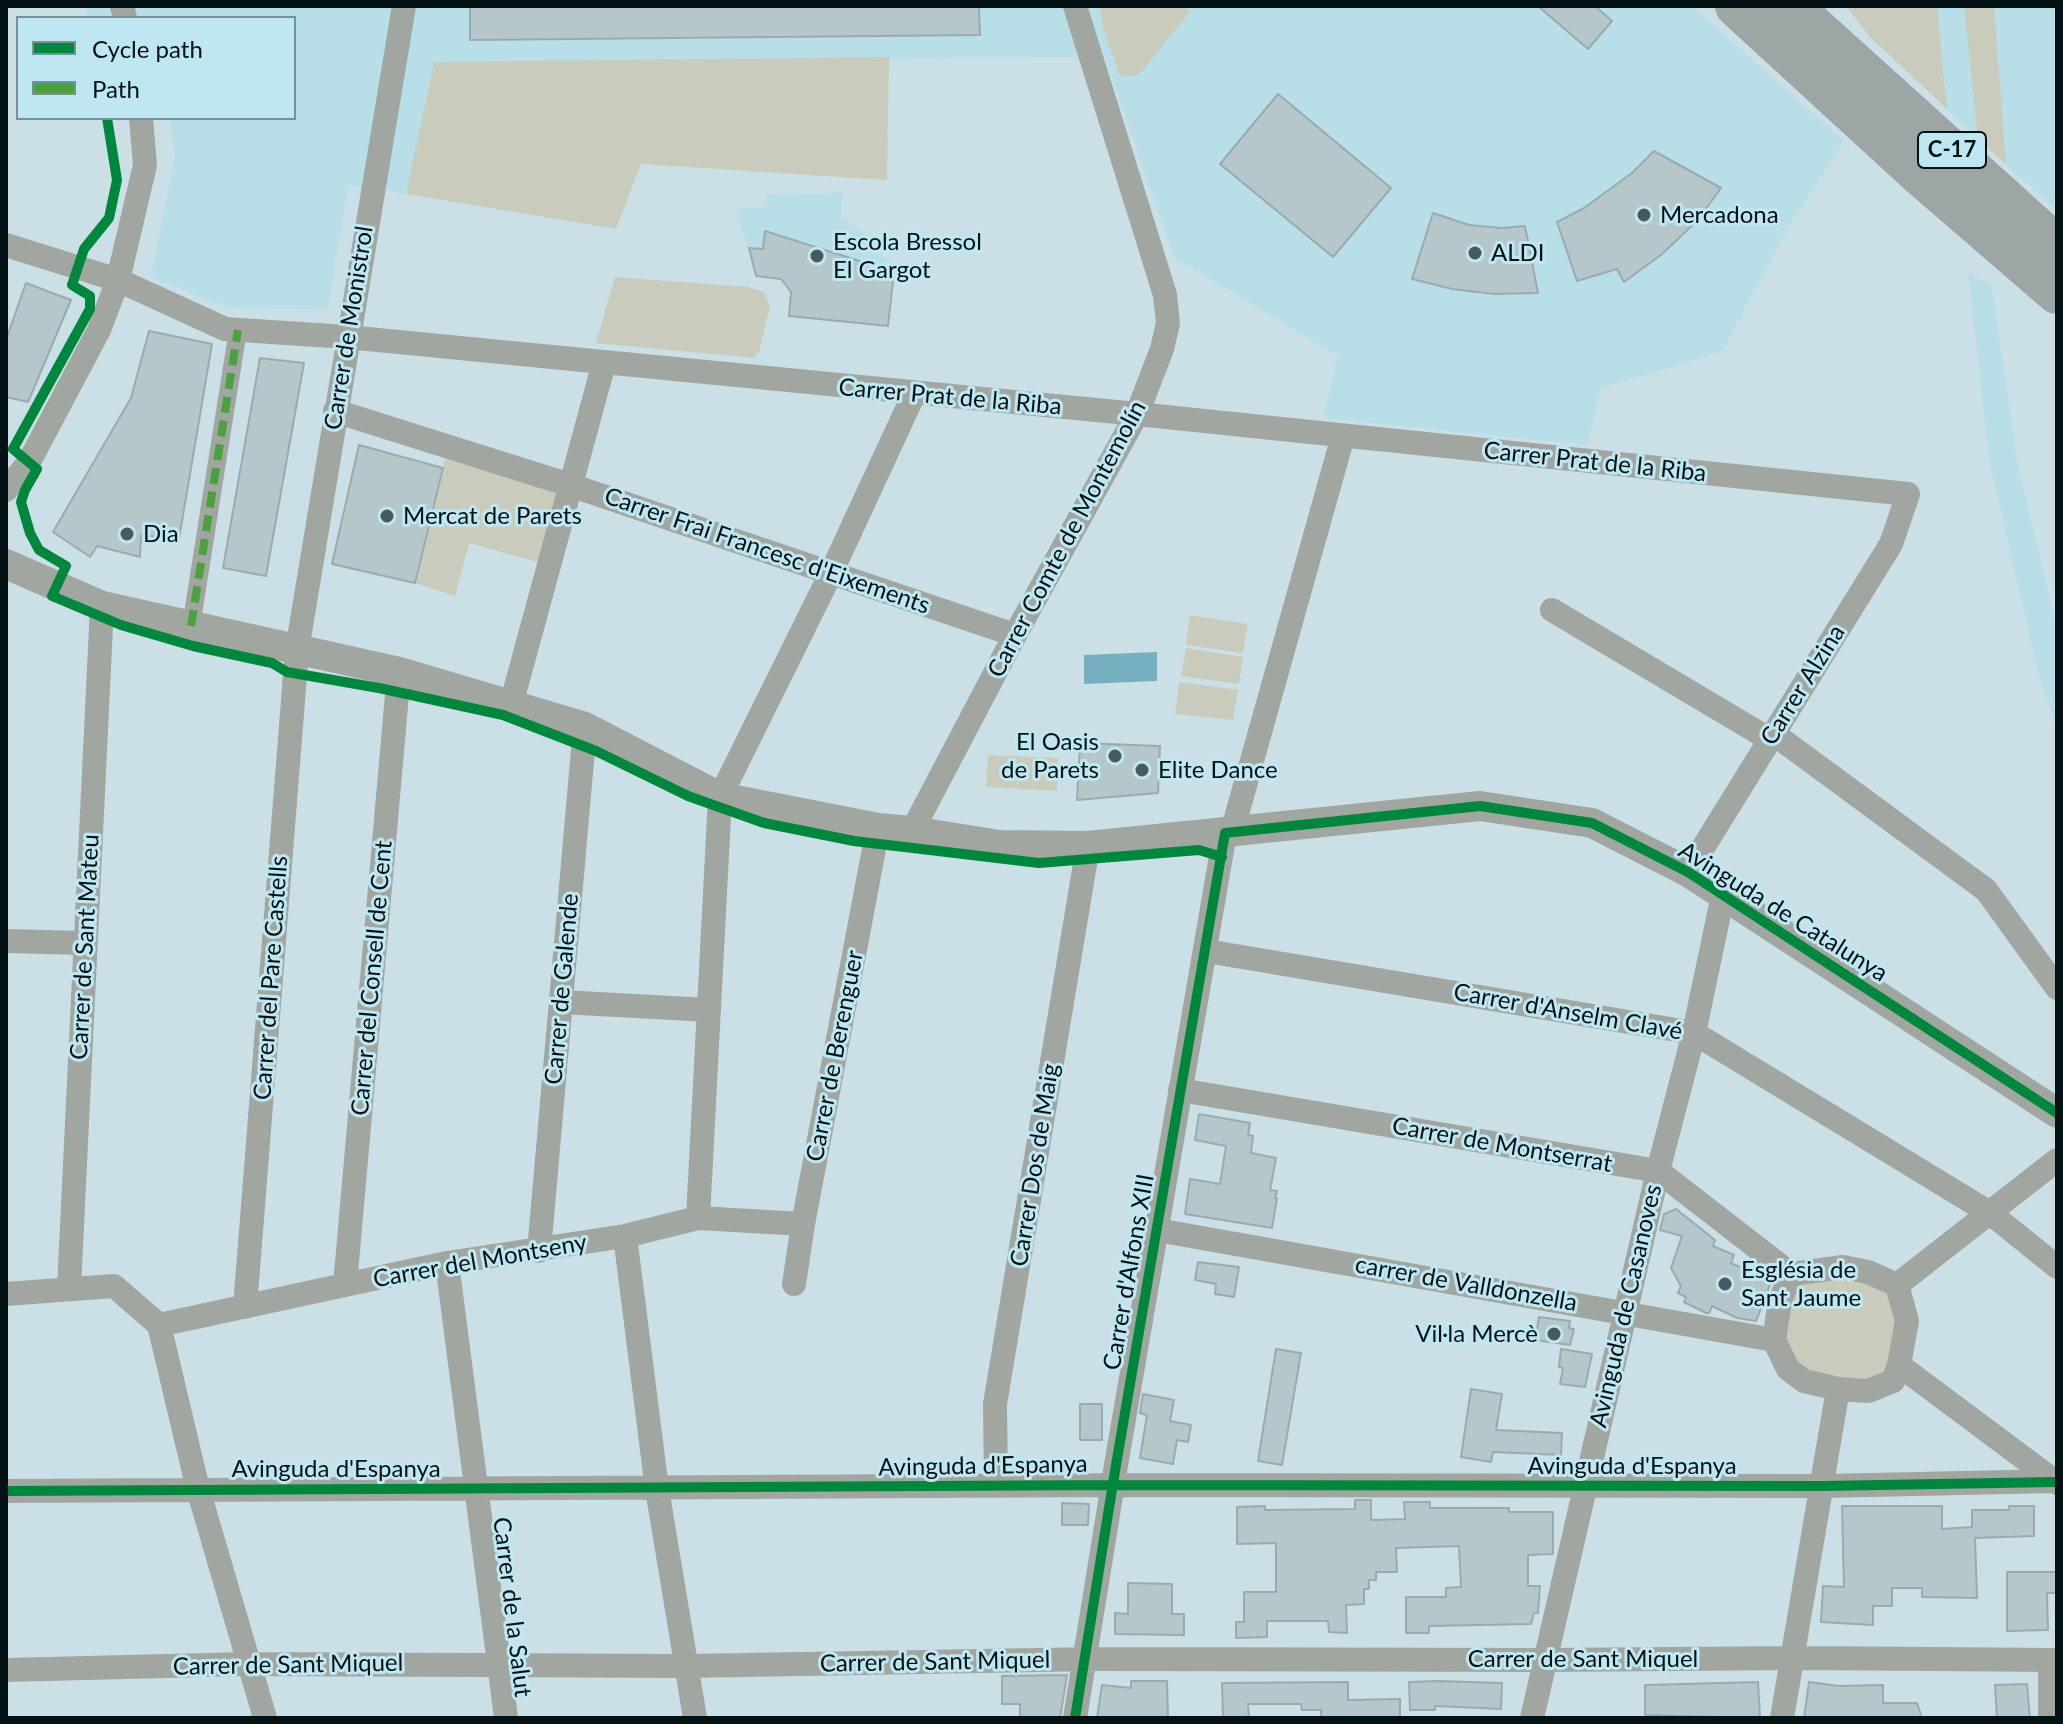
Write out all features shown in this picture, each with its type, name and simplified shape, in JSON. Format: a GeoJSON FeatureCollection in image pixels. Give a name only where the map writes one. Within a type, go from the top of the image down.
{"type":"FeatureCollection","features":[{"type":"Feature","properties":{"kind":"highway","name":"C-17"},"geometry":{"type":"LineString","coordinates":[[1736,6],[1917,172],[2057,293]]}},
{"type":"Feature","properties":{"kind":"highway","name":"C-17"},"geometry":{"type":"LineString","coordinates":[[1791,6],[2057,246]]}},
{"type":"Feature","properties":{"kind":"highway"},"geometry":{"type":"LineString","coordinates":[[1826,6],[1847,54]]}},
{"type":"Feature","properties":{"kind":"highway"},"geometry":{"type":"LineString","coordinates":[[1917,172],[1952,219],[2057,320]]}},
{"type":"Feature","properties":{"kind":"street","name":"Carrer de Monistrol"},"geometry":{"type":"LineString","coordinates":[[297,650],[404,6]]}},
{"type":"Feature","properties":{"kind":"street","name":"Carrer Comte de Montemolín"},"geometry":{"type":"LineString","coordinates":[[912,831],[1015,635],[1137,414],[1168,323],[1165,295],[1075,6]]}},
{"type":"Feature","properties":{"kind":"street"},"geometry":{"type":"LineString","coordinates":[[6,490],[29,462],[99,330],[118,280],[145,165],[141,120]]}},
{"type":"Feature","properties":{"kind":"street","name":"Carrer Prat de la Riba"},"geometry":{"type":"LineString","coordinates":[[6,245],[118,280],[225,329],[347,337],[1137,414],[1908,494]]}},
{"type":"Feature","properties":{"kind":"street"},"geometry":{"type":"LineString","coordinates":[[191,626],[238,330]]}},
{"type":"Feature","properties":{"kind":"street"},"geometry":{"type":"LineString","coordinates":[[511,705],[604,363]]}},
{"type":"Feature","properties":{"kind":"street"},"geometry":{"type":"LineString","coordinates":[[698,1218],[720,797],[831,573],[914,394]]}},
{"type":"Feature","properties":{"kind":"street","name":"Carrer Frai Francesc d'Eixements"},"geometry":{"type":"LineString","coordinates":[[335,411],[570,485],[1015,635]]}},
{"type":"Feature","properties":{"kind":"street","name":"Carrer d'Alfons XIII"},"geometry":{"type":"LineString","coordinates":[[1075,1718],[1180,1090],[1228,832],[1343,436]]}},
{"type":"Feature","properties":{"kind":"street","name":"Carrer Alzina"},"geometry":{"type":"LineString","coordinates":[[1688,872],[1891,544],[1908,494]]}},
{"type":"Feature","properties":{"kind":"street","name":"Avinguda de Catalunya"},"geometry":{"type":"LineString","coordinates":[[6,564],[102,606],[399,672],[585,727],[720,797],[878,828],[999,845],[1088,846],[1480,806],[1592,823],[1688,872],[2057,1113]]}},
{"type":"Feature","properties":{"kind":"street","name":"Carrer de Sant Mateu"},"geometry":{"type":"LineString","coordinates":[[69,1288],[102,606]]}},
{"type":"Feature","properties":{"kind":"street"},"geometry":{"type":"LineString","coordinates":[[1552,610],[1771,737],[1986,890],[2057,988]]}},
{"type":"Feature","properties":{"kind":"street","name":"Carrer del Pare Castells"},"geometry":{"type":"LineString","coordinates":[[245,1307],[297,650]]}},
{"type":"Feature","properties":{"kind":"street","name":"Carrer del Consell de Cent"},"geometry":{"type":"LineString","coordinates":[[345,1285],[399,672]]}},
{"type":"Feature","properties":{"kind":"street","name":"Carrer de Galende"},"geometry":{"type":"LineString","coordinates":[[539,1251],[585,727]]}},
{"type":"Feature","properties":{"kind":"street","name":"Carrer de Berenguer"},"geometry":{"type":"LineString","coordinates":[[794,1284],[878,828]]}},
{"type":"Feature","properties":{"kind":"street","name":"Carrer Dos de Maig"},"geometry":{"type":"LineString","coordinates":[[996,1486],[995,1404],[1088,846]]}},
{"type":"Feature","properties":{"kind":"street","name":"Avinguda de Casanoves"},"geometry":{"type":"LineString","coordinates":[[1532,1718],[1658,1171],[1694,1033],[1723,895]]}},
{"type":"Feature","properties":{"kind":"street"},"geometry":{"type":"LineString","coordinates":[[6,941],[84,943]]}},
{"type":"Feature","properties":{"kind":"street","name":"Carrer d'Anselm Clavé"},"geometry":{"type":"LineString","coordinates":[[1206,951],[1694,1033],[1990,1213],[2057,1267]]}},
{"type":"Feature","properties":{"kind":"street"},"geometry":{"type":"LineString","coordinates":[[561,1002],[709,1010]]}},
{"type":"Feature","properties":{"kind":"street","name":"Carrer de Montserrat"},"geometry":{"type":"LineString","coordinates":[[1180,1090],[1658,1171],[1791,1274]]}},
{"type":"Feature","properties":{"kind":"street"},"geometry":{"type":"LineString","coordinates":[[1897,1285],[2057,1160]]}},
{"type":"Feature","properties":{"kind":"street","name":"Carrer del Montseny"},"geometry":{"type":"LineString","coordinates":[[159,1325],[447,1263],[625,1236],[698,1218],[803,1224]]}},
{"type":"Feature","properties":{"kind":"street","name":"carrer de Valldonzella"},"geometry":{"type":"LineString","coordinates":[[1157,1230],[1774,1340]]}},
{"type":"Feature","properties":{"kind":"street"},"geometry":{"type":"LineString","coordinates":[[625,1236],[657,1489],[695,1718]]}},
{"type":"Feature","properties":{"kind":"street","name":"Carrer de la Salut"},"geometry":{"type":"LineString","coordinates":[[447,1263],[506,1718]]}},
{"type":"Feature","properties":{"kind":"street"},"geometry":{"type":"LineString","coordinates":[[1843,1267],[1868,1272],[1897,1285],[1907,1321],[1893,1381],[1868,1391],[1838,1389],[1804,1381],[1788,1369],[1774,1340],[1780,1301],[1791,1274],[1843,1267]]}},
{"type":"Feature","properties":{"kind":"street"},"geometry":{"type":"LineString","coordinates":[[6,1294],[114,1286],[159,1325],[198,1489],[265,1718]]}},
{"type":"Feature","properties":{"kind":"street"},"geometry":{"type":"LineString","coordinates":[[1899,1365],[2056,1482]]}},
{"type":"Feature","properties":{"kind":"street"},"geometry":{"type":"LineString","coordinates":[[1782,1718],[1838,1389]]}},
{"type":"Feature","properties":{"kind":"street","name":"Avinguda d'Espanya"},"geometry":{"type":"LineString","coordinates":[[6,1491],[1114,1485],[1822,1486],[2056,1482]]}},
{"type":"Feature","properties":{"kind":"street","name":"Carrer de Sant Miquel"},"geometry":{"type":"LineString","coordinates":[[6,1670],[247,1664],[685,1666],[1085,1660],[2053,1660]]}},
{"type":"Feature","properties":{"kind":"street"},"geometry":{"type":"LineString","coordinates":[[2050,1718],[2053,1660]]}},
{"type":"Feature","properties":{"kind":"shaded area"},"geometry":{"type":"Polygon","coordinates":[[[85,6],[1692,6],[1844,141],[1786,231],[1722,352],[1601,388],[1587,445],[1323,418],[1338,356],[1174,257],[1105,57],[434,62],[406,194],[348,185],[328,309],[229,308],[151,277],[175,155],[169,120],[296,120],[296,16],[88,16],[85,6]]]}},
{"type":"Feature","properties":{"kind":"shaded area"},"geometry":{"type":"Polygon","coordinates":[[[1937,6],[1964,6],[1978,140],[1947,109],[1937,6]]]}},
{"type":"Feature","properties":{"kind":"shaded area"},"geometry":{"type":"Polygon","coordinates":[[[1994,6],[2057,6],[2057,210],[2006,164],[1994,6]]]}},
{"type":"Feature","properties":{"kind":"shaded area","name":"Escola Bressol El Gargot"},"geometry":{"type":"Polygon","coordinates":[[[843,193],[841,216],[874,241],[874,251],[891,260],[891,270],[894,272],[888,326],[789,316],[791,291],[781,279],[756,276],[736,208],[765,207],[766,194],[843,193]]]}},
{"type":"Feature","properties":{"kind":"shaded area"},"geometry":{"type":"Polygon","coordinates":[[[1968,273],[1992,285],[2017,462],[2057,627],[2057,728],[2040,680],[1990,465],[1968,273]]]}},
{"type":"Feature","properties":{"kind":"shaded area"},"geometry":{"type":"Polygon","coordinates":[[[1157,652],[1157,681],[1084,684],[1084,655],[1157,652]]]}},
{"type":"Feature","properties":{"kind":"green space"},"geometry":{"type":"Polygon","coordinates":[[[1100,6],[1185,6],[1190,12],[1139,75],[1120,77],[1103,28],[1100,6]]]}},
{"type":"Feature","properties":{"kind":"green space"},"geometry":{"type":"Polygon","coordinates":[[[1846,6],[1937,6],[1947,109],[1870,37],[1846,6]]]}},
{"type":"Feature","properties":{"kind":"green space"},"geometry":{"type":"Polygon","coordinates":[[[1964,6],[1994,6],[2006,164],[1978,140],[1964,6]]]}},
{"type":"Feature","properties":{"kind":"green space"},"geometry":{"type":"Polygon","coordinates":[[[889,57],[887,180],[641,164],[616,229],[406,194],[434,62],[889,57]]]}},
{"type":"Feature","properties":{"kind":"green space"},"geometry":{"type":"Polygon","coordinates":[[[615,277],[748,287],[764,292],[770,305],[759,352],[755,358],[596,343],[615,277]]]}},
{"type":"Feature","properties":{"kind":"green space"},"geometry":{"type":"Polygon","coordinates":[[[448,447],[570,485],[548,565],[469,543],[455,596],[415,583],[448,447]]]}},
{"type":"Feature","properties":{"kind":"green space"},"geometry":{"type":"Polygon","coordinates":[[[1190,615],[1248,624],[1243,653],[1186,645],[1190,615]]]}},
{"type":"Feature","properties":{"kind":"green space"},"geometry":{"type":"Polygon","coordinates":[[[1186,648],[1243,657],[1239,684],[1181,676],[1186,648]]]}},
{"type":"Feature","properties":{"kind":"green space"},"geometry":{"type":"Polygon","coordinates":[[[1179,682],[1238,690],[1233,720],[1175,714],[1179,682]]]}},
{"type":"Feature","properties":{"kind":"green space"},"geometry":{"type":"Polygon","coordinates":[[[988,755],[1058,758],[1057,791],[986,787],[988,755]]]}},
{"type":"Feature","properties":{"kind":"green space"},"geometry":{"type":"Polygon","coordinates":[[[1791,1274],[1897,1285],[1899,1365],[1868,1391],[1788,1369],[1780,1301],[1791,1274]]]}},
{"type":"Feature","properties":{"kind":"building"},"geometry":{"type":"Polygon","coordinates":[[[470,6],[979,6],[980,35],[470,40],[470,6]]]}},
{"type":"Feature","properties":{"kind":"building"},"geometry":{"type":"Polygon","coordinates":[[[1538,6],[1595,6],[1612,21],[1588,49],[1538,6]]]}},
{"type":"Feature","properties":{"kind":"building"},"geometry":{"type":"Polygon","coordinates":[[[1278,94],[1391,188],[1333,257],[1220,164],[1278,94]]]}},
{"type":"Feature","properties":{"kind":"building","name":"Mercadona"},"geometry":{"type":"Polygon","coordinates":[[[1654,151],[1721,188],[1697,221],[1661,255],[1624,282],[1617,269],[1577,281],[1557,222],[1584,208],[1632,173],[1654,151]]]}},
{"type":"Feature","properties":{"kind":"building","name":"ALDI"},"geometry":{"type":"Polygon","coordinates":[[[1433,213],[1469,225],[1502,228],[1525,226],[1538,293],[1494,294],[1452,289],[1412,279],[1433,213]]]}},
{"type":"Feature","properties":{"kind":"building"},"geometry":{"type":"Polygon","coordinates":[[[765,231],[894,272],[888,326],[789,316],[791,292],[781,279],[756,276],[749,248],[763,249],[765,231]]]}},
{"type":"Feature","properties":{"kind":"building"},"geometry":{"type":"Polygon","coordinates":[[[26,283],[71,300],[28,402],[6,397],[6,340],[26,283]]]}},
{"type":"Feature","properties":{"kind":"building"},"geometry":{"type":"Polygon","coordinates":[[[149,331],[212,344],[179,539],[141,535],[140,557],[97,546],[90,557],[53,532],[131,398],[149,331]]]}},
{"type":"Feature","properties":{"kind":"building"},"geometry":{"type":"Polygon","coordinates":[[[260,358],[304,363],[266,576],[223,568],[260,358]]]}},
{"type":"Feature","properties":{"kind":"building","name":"Mercat de Parets"},"geometry":{"type":"Polygon","coordinates":[[[359,445],[443,468],[415,583],[332,564],[359,445]]]}},
{"type":"Feature","properties":{"kind":"building"},"geometry":{"type":"Polygon","coordinates":[[[1080,743],[1160,746],[1158,793],[1077,800],[1080,743]]]}},
{"type":"Feature","properties":{"kind":"building"},"geometry":{"type":"Polygon","coordinates":[[[1199,1114],[1250,1123],[1248,1135],[1253,1136],[1251,1153],[1276,1158],[1270,1190],[1277,1191],[1272,1228],[1185,1214],[1190,1179],[1220,1184],[1226,1146],[1195,1140],[1199,1114]]]}},
{"type":"Feature","properties":{"kind":"building","name":"Església de Sant Jaume"},"geometry":{"type":"Polygon","coordinates":[[[1676,1209],[1715,1240],[1713,1246],[1734,1255],[1731,1263],[1758,1275],[1770,1285],[1756,1321],[1737,1318],[1712,1306],[1706,1313],[1684,1302],[1686,1297],[1678,1293],[1681,1286],[1671,1268],[1682,1236],[1660,1230],[1664,1214],[1676,1209]]]}},
{"type":"Feature","properties":{"kind":"building"},"geometry":{"type":"Polygon","coordinates":[[[1198,1262],[1239,1267],[1234,1297],[1215,1294],[1216,1284],[1195,1280],[1198,1262]]]}},
{"type":"Feature","properties":{"kind":"building","name":"Vil·la Mercè"},"geometry":{"type":"Polygon","coordinates":[[[1539,1317],[1570,1321],[1569,1328],[1574,1329],[1570,1345],[1535,1340],[1539,1317]]]}},
{"type":"Feature","properties":{"kind":"building"},"geometry":{"type":"Polygon","coordinates":[[[1276,1349],[1301,1353],[1282,1465],[1258,1461],[1276,1349]]]}},
{"type":"Feature","properties":{"kind":"building"},"geometry":{"type":"Polygon","coordinates":[[[1561,1349],[1592,1354],[1585,1387],[1560,1384],[1563,1368],[1559,1367],[1561,1349]]]}},
{"type":"Feature","properties":{"kind":"building"},"geometry":{"type":"Polygon","coordinates":[[[1471,1389],[1502,1394],[1496,1430],[1562,1433],[1561,1455],[1493,1452],[1491,1462],[1461,1457],[1471,1389]]]}},
{"type":"Feature","properties":{"kind":"building"},"geometry":{"type":"Polygon","coordinates":[[[1143,1394],[1174,1400],[1170,1421],[1191,1425],[1188,1442],[1177,1440],[1173,1464],[1140,1458],[1147,1415],[1140,1413],[1143,1394]]]}},
{"type":"Feature","properties":{"kind":"building"},"geometry":{"type":"Polygon","coordinates":[[[1080,1404],[1102,1404],[1102,1440],[1080,1440],[1080,1404]]]}},
{"type":"Feature","properties":{"kind":"building"},"geometry":{"type":"Polygon","coordinates":[[[1355,1500],[1371,1500],[1371,1520],[1405,1519],[1404,1502],[1430,1502],[1430,1508],[1509,1508],[1509,1512],[1553,1512],[1553,1554],[1528,1555],[1528,1586],[1540,1586],[1538,1613],[1534,1613],[1531,1624],[1429,1626],[1429,1633],[1406,1633],[1406,1597],[1446,1597],[1446,1588],[1461,1587],[1459,1546],[1396,1548],[1397,1572],[1376,1572],[1376,1580],[1369,1580],[1369,1589],[1364,1589],[1364,1604],[1346,1605],[1347,1633],[1329,1632],[1328,1621],[1267,1621],[1267,1637],[1236,1638],[1236,1622],[1244,1622],[1244,1592],[1276,1592],[1276,1543],[1237,1544],[1237,1507],[1265,1506],[1265,1510],[1355,1509],[1355,1500]]]}},
{"type":"Feature","properties":{"kind":"building"},"geometry":{"type":"Polygon","coordinates":[[[1062,1503],[1089,1504],[1088,1525],[1062,1525],[1062,1503]]]}},
{"type":"Feature","properties":{"kind":"building"},"geometry":{"type":"Polygon","coordinates":[[[1842,1506],[1942,1506],[1942,1529],[1972,1527],[1972,1510],[2034,1506],[2034,1536],[1975,1538],[1977,1598],[1922,1597],[1922,1588],[1892,1588],[1892,1606],[1873,1606],[1873,1625],[1821,1622],[1823,1586],[1844,1587],[1842,1506]]]}},
{"type":"Feature","properties":{"kind":"building"},"geometry":{"type":"Polygon","coordinates":[[[2007,1572],[2057,1572],[2057,1593],[2047,1593],[2048,1630],[2007,1631],[2007,1572]]]}},
{"type":"Feature","properties":{"kind":"building"},"geometry":{"type":"Polygon","coordinates":[[[1128,1583],[1172,1584],[1172,1614],[1184,1614],[1184,1635],[1115,1634],[1115,1613],[1128,1614],[1128,1583]]]}},
{"type":"Feature","properties":{"kind":"building"},"geometry":{"type":"Polygon","coordinates":[[[1067,1675],[1060,1718],[1020,1718],[1020,1704],[1002,1704],[1002,1676],[1067,1675]]]}},
{"type":"Feature","properties":{"kind":"building"},"geometry":{"type":"Polygon","coordinates":[[[1131,1681],[1167,1681],[1168,1718],[1097,1718],[1102,1685],[1131,1688],[1131,1681]]]}},
{"type":"Feature","properties":{"kind":"building"},"geometry":{"type":"Polygon","coordinates":[[[1348,1682],[1348,1700],[1400,1699],[1400,1718],[1321,1718],[1321,1710],[1302,1710],[1301,1704],[1248,1704],[1249,1718],[1223,1718],[1222,1683],[1348,1682]]]}},
{"type":"Feature","properties":{"kind":"building"},"geometry":{"type":"Polygon","coordinates":[[[1409,1682],[1502,1683],[1501,1709],[1435,1706],[1435,1710],[1410,1710],[1409,1682]]]}},
{"type":"Feature","properties":{"kind":"building"},"geometry":{"type":"Polygon","coordinates":[[[1758,1682],[1760,1718],[1645,1715],[1645,1685],[1758,1682]]]}},
{"type":"Feature","properties":{"kind":"building"},"geometry":{"type":"Polygon","coordinates":[[[1809,1682],[1839,1686],[1883,1685],[1883,1703],[1917,1703],[1922,1718],[1804,1718],[1809,1682]]]}},
{"type":"Feature","properties":{"kind":"building"},"geometry":{"type":"Polygon","coordinates":[[[2027,1684],[2030,1718],[1997,1718],[1995,1685],[2027,1684]]]}},
{"type":"Feature","properties":{"kind":"marked path"},"geometry":{"type":"LineString","coordinates":[[191,626],[238,330]]}},
{"type":"Feature","properties":{"kind":"cycle path"},"geometry":{"type":"LineString","coordinates":[[107,120],[117,180],[109,218],[84,249],[72,285],[90,296],[90,309],[13,449],[37,469],[21,502],[30,533],[39,550],[66,566],[52,596],[121,625],[193,646],[272,663],[287,672],[503,715],[596,751],[688,796],[764,823],[854,841],[1039,863],[1199,850],[1222,857]]}},
{"type":"Feature","properties":{"kind":"cycle path"},"geometry":{"type":"LineString","coordinates":[[1075,1718],[1225,833],[1480,806],[1592,823],[1688,872],[2057,1113]]}},
{"type":"Feature","properties":{"kind":"cycle path"},"geometry":{"type":"LineString","coordinates":[[6,1491],[1114,1485],[1822,1486],[2055,1482]]}},
{"type":"Feature","properties":{"kind":"place","name":"Mercadona"},"geometry":{"type":"Point","coordinates":[1644,215]}},
{"type":"Feature","properties":{"kind":"place","name":"ALDI"},"geometry":{"type":"Point","coordinates":[1475,253]}},
{"type":"Feature","properties":{"kind":"place","name":"Escola Bressol El Gargot"},"geometry":{"type":"Point","coordinates":[817,256]}},
{"type":"Feature","properties":{"kind":"place","name":"Mercat de Parets"},"geometry":{"type":"Point","coordinates":[387,516]}},
{"type":"Feature","properties":{"kind":"place","name":"Dia"},"geometry":{"type":"Point","coordinates":[127,534]}},
{"type":"Feature","properties":{"kind":"place","name":"El Oasis de Parets"},"geometry":{"type":"Point","coordinates":[1115,756]}},
{"type":"Feature","properties":{"kind":"place","name":"Elite Dance"},"geometry":{"type":"Point","coordinates":[1142,770]}},
{"type":"Feature","properties":{"kind":"place","name":"Església de Sant Jaume"},"geometry":{"type":"Point","coordinates":[1725,1284]}},
{"type":"Feature","properties":{"kind":"place","name":"Vil·la Mercè"},"geometry":{"type":"Point","coordinates":[1554,1334]}}]}
